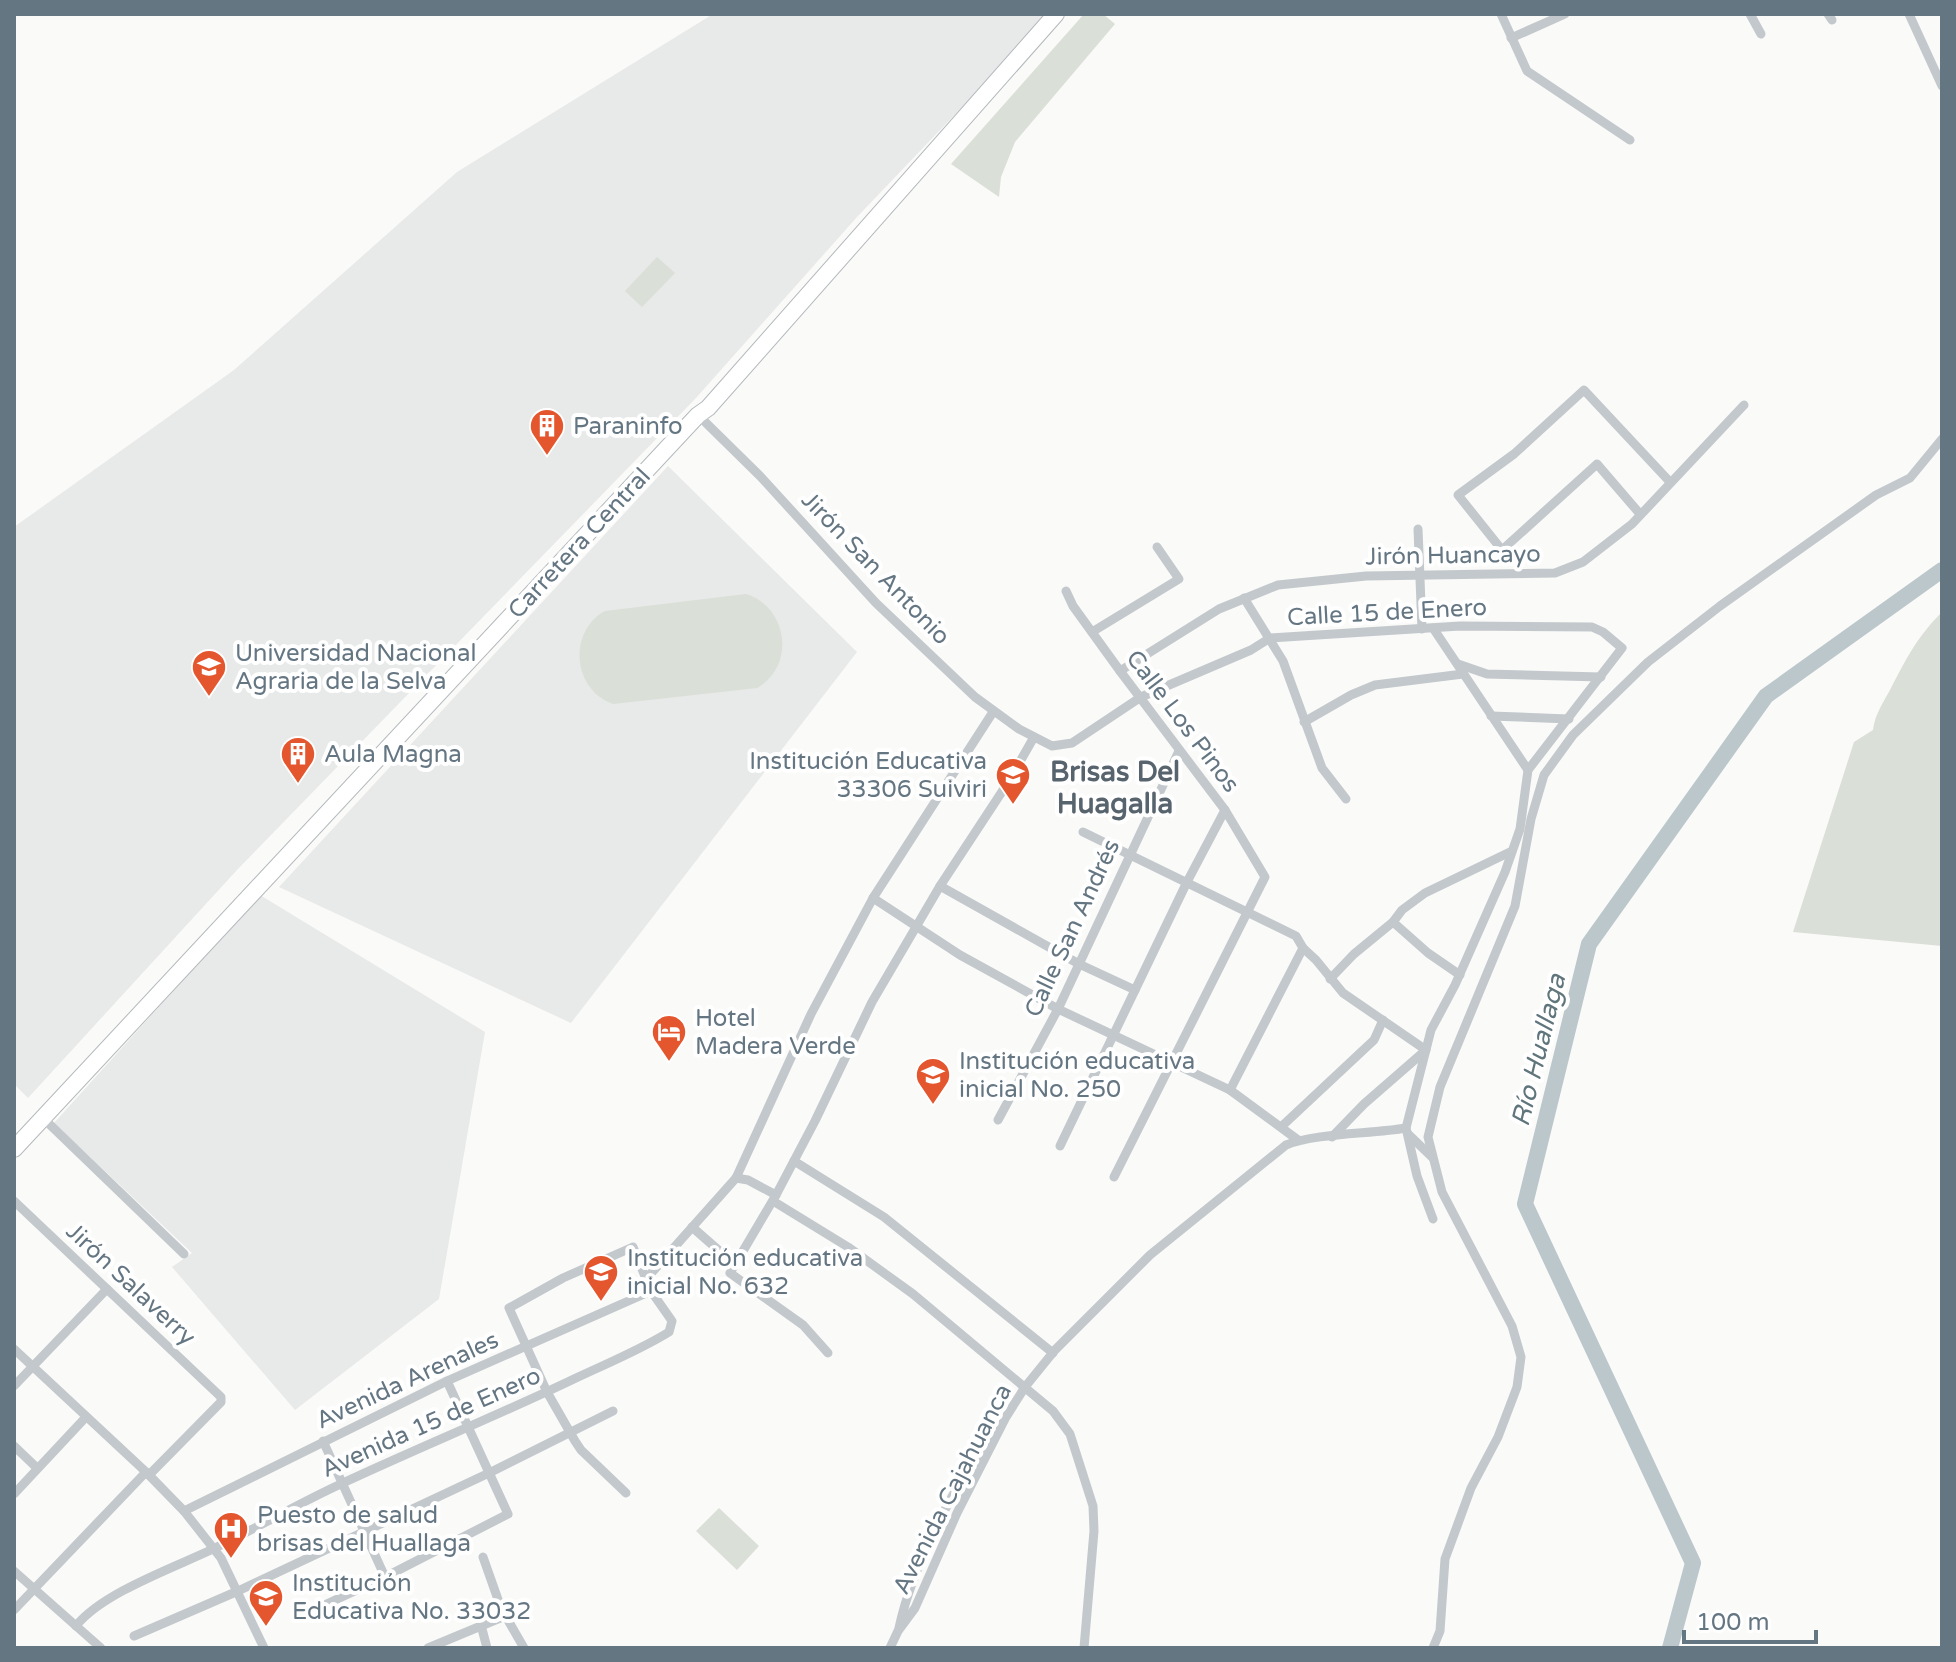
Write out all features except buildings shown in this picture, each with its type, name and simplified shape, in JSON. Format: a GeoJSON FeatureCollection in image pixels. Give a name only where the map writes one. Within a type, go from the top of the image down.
{"type":"FeatureCollection","features":[{"type":"Feature","properties":{"kind":"highway","name":"Carretera Central"},"geometry":{"type":"LineString","coordinates":[[14,1149],[698,415],[708,408],[1056,14]]}},
{"type":"Feature","properties":{"kind":"street"},"geometry":{"type":"LineString","coordinates":[[1501,14],[1527,71],[1630,140]]}},
{"type":"Feature","properties":{"kind":"street"},"geometry":{"type":"LineString","coordinates":[[1511,38],[1565,14]]}},
{"type":"Feature","properties":{"kind":"street"},"geometry":{"type":"LineString","coordinates":[[1750,14],[1761,34]]}},
{"type":"Feature","properties":{"kind":"street"},"geometry":{"type":"LineString","coordinates":[[1909,14],[1942,86]]}},
{"type":"Feature","properties":{"kind":"street"},"geometry":{"type":"LineString","coordinates":[[1640,514],[1597,464],[1502,550],[1458,495],[1514,454],[1584,390],[1670,482]]}},
{"type":"Feature","properties":{"kind":"street","name":"Jirón Huancayo"},"geometry":{"type":"LineString","coordinates":[[1120,671],[1219,609],[1278,585],[1309,580],[1555,573],[1571,569],[1632,524],[1744,405]]}},
{"type":"Feature","properties":{"kind":"street","name":"Jirón San Antonio"},"geometry":{"type":"LineString","coordinates":[[698,415],[760,476],[876,603],[993,712],[1034,737]]}},
{"type":"Feature","properties":{"kind":"street"},"geometry":{"type":"LineString","coordinates":[[1433,1648],[1440,1631],[1445,1559],[1471,1488],[1498,1437],[1517,1387],[1521,1357],[1512,1326],[1442,1192],[1428,1137],[1440,1087],[1515,906],[1531,819],[1544,775],[1573,735],[1648,662],[1720,606],[1876,495],[1910,478],[1942,439]]}},
{"type":"Feature","properties":{"kind":"street"},"geometry":{"type":"LineString","coordinates":[[1418,529],[1428,628],[1457,664],[1528,770]]}},
{"type":"Feature","properties":{"kind":"street"},"geometry":{"type":"LineString","coordinates":[[1092,632],[1179,579],[1157,547]]}},
{"type":"Feature","properties":{"kind":"street","name":"Calle Los Pinos"},"geometry":{"type":"LineString","coordinates":[[1066,591],[1073,606],[1120,671],[1225,810],[1265,877],[1247,912]]}},
{"type":"Feature","properties":{"kind":"street"},"geometry":{"type":"LineString","coordinates":[[1244,598],[1283,661],[1322,768],[1346,799]]}},
{"type":"Feature","properties":{"kind":"street","name":"Calle 15 de Enero"},"geometry":{"type":"LineString","coordinates":[[1034,737],[1052,746],[1072,743],[1141,697],[1251,650],[1270,638],[1460,626],[1592,627],[1622,648],[1601,677]]}},
{"type":"Feature","properties":{"kind":"street"},"geometry":{"type":"LineString","coordinates":[[1457,664],[1487,674],[1601,677]]}},
{"type":"Feature","properties":{"kind":"street"},"geometry":{"type":"LineString","coordinates":[[1304,722],[1375,685],[1463,674]]}},
{"type":"Feature","properties":{"kind":"street"},"geometry":{"type":"LineString","coordinates":[[1433,1219],[1417,1176],[1407,1130],[1431,1030],[1460,975],[1505,872],[1520,829],[1528,770],[1538,753],[1601,677]]}},
{"type":"Feature","properties":{"kind":"street"},"geometry":{"type":"LineString","coordinates":[[646,1279],[736,1178],[811,1014],[873,898],[993,712]]}},
{"type":"Feature","properties":{"kind":"street"},"geometry":{"type":"LineString","coordinates":[[1491,716],[1569,719]]}},
{"type":"Feature","properties":{"kind":"street"},"geometry":{"type":"LineString","coordinates":[[828,1353],[803,1325],[730,1273],[794,1161],[872,1002],[940,886],[1034,737]]}},
{"type":"Feature","properties":{"kind":"street","name":"Calle San Andrés"},"geometry":{"type":"LineString","coordinates":[[998,1120],[1058,1009],[1179,751]]}},
{"type":"Feature","properties":{"kind":"street"},"geometry":{"type":"LineString","coordinates":[[1060,1146],[1225,810]]}},
{"type":"Feature","properties":{"kind":"street"},"geometry":{"type":"LineString","coordinates":[[1083,832],[1296,936],[1343,993],[1426,1050]]}},
{"type":"Feature","properties":{"kind":"street"},"geometry":{"type":"LineString","coordinates":[[1330,979],[1354,954],[1393,922],[1402,910],[1425,893],[1510,852]]}},
{"type":"Feature","properties":{"kind":"street"},"geometry":{"type":"LineString","coordinates":[[940,886],[1079,964],[1135,990]]}},
{"type":"Feature","properties":{"kind":"street"},"geometry":{"type":"LineString","coordinates":[[873,898],[960,955],[1058,1009],[1230,1090],[1298,1140]]}},
{"type":"Feature","properties":{"kind":"street"},"geometry":{"type":"LineString","coordinates":[[1114,1177],[1247,912]]}},
{"type":"Feature","properties":{"kind":"street"},"geometry":{"type":"LineString","coordinates":[[1393,922],[1428,953],[1460,975]]}},
{"type":"Feature","properties":{"kind":"street"},"geometry":{"type":"LineString","coordinates":[[1230,1090],[1303,948]]}},
{"type":"Feature","properties":{"kind":"street"},"geometry":{"type":"LineString","coordinates":[[1281,1127],[1374,1040],[1383,1020]]}},
{"type":"Feature","properties":{"kind":"street"},"geometry":{"type":"LineString","coordinates":[[1332,1137],[1364,1104],[1426,1050]]}},
{"type":"Feature","properties":{"kind":"street"},"geometry":{"type":"LineString","coordinates":[[43,1118],[184,1254]]}},
{"type":"Feature","properties":{"kind":"street"},"geometry":{"type":"LineString","coordinates":[[1407,1130],[1434,1160]]}},
{"type":"Feature","properties":{"kind":"street","name":"Avenida Cajahuanca"},"geometry":{"type":"LineString","coordinates":[[890,1648],[915,1608],[957,1513],[1006,1417],[1025,1387],[1053,1353],[1128,1276],[1176,1232],[1273,1154],[1298,1140],[1407,1130]]}},
{"type":"Feature","properties":{"kind":"street"},"geometry":{"type":"LineString","coordinates":[[794,1161],[884,1217],[1053,1353]]}},
{"type":"Feature","properties":{"kind":"street"},"geometry":{"type":"LineString","coordinates":[[736,1178],[748,1180],[913,1294],[1053,1411],[1067,1428],[1091,1495],[1094,1531],[1084,1648]]}},
{"type":"Feature","properties":{"kind":"street","name":"Jirón Salaverry"},"geometry":{"type":"LineString","coordinates":[[14,1201],[221,1397],[221,1402],[148,1473]]}},
{"type":"Feature","properties":{"kind":"street"},"geometry":{"type":"LineString","coordinates":[[692,1227],[724,1255]]}},
{"type":"Feature","properties":{"kind":"street"},"geometry":{"type":"LineString","coordinates":[[626,1493],[581,1450],[547,1392],[509,1308],[554,1282],[633,1247],[651,1291]]}},
{"type":"Feature","properties":{"kind":"street"},"geometry":{"type":"LineString","coordinates":[[14,1386],[107,1289]]}},
{"type":"Feature","properties":{"kind":"street","name":"Avenida 15 de Enero"},"geometry":{"type":"LineString","coordinates":[[76,1626],[100,1605],[341,1484],[650,1344],[669,1332],[672,1321],[651,1291]]}},
{"type":"Feature","properties":{"kind":"street","name":"Avenida Arenales"},"geometry":{"type":"LineString","coordinates":[[184,1511],[447,1381],[651,1291]]}},
{"type":"Feature","properties":{"kind":"street"},"geometry":{"type":"LineString","coordinates":[[14,1349],[148,1473],[184,1511],[214,1549],[238,1591],[264,1648]]}},
{"type":"Feature","properties":{"kind":"street"},"geometry":{"type":"LineString","coordinates":[[318,1608],[508,1514],[447,1381]]}},
{"type":"Feature","properties":{"kind":"street"},"geometry":{"type":"LineString","coordinates":[[134,1636],[364,1532],[613,1411]]}},
{"type":"Feature","properties":{"kind":"street"},"geometry":{"type":"LineString","coordinates":[[14,1494],[86,1417]]}},
{"type":"Feature","properties":{"kind":"street"},"geometry":{"type":"LineString","coordinates":[[323,1441],[385,1577]]}},
{"type":"Feature","properties":{"kind":"street"},"geometry":{"type":"LineString","coordinates":[[14,1446],[37,1468]]}},
{"type":"Feature","properties":{"kind":"street"},"geometry":{"type":"LineString","coordinates":[[14,1610],[148,1473]]}},
{"type":"Feature","properties":{"kind":"street"},"geometry":{"type":"LineString","coordinates":[[483,1557],[505,1616],[524,1648]]}},
{"type":"Feature","properties":{"kind":"street"},"geometry":{"type":"LineString","coordinates":[[14,1571],[101,1648]]}},
{"type":"Feature","properties":{"kind":"street"},"geometry":{"type":"LineString","coordinates":[[428,1648],[505,1616]]}},
{"type":"Feature","properties":{"kind":"street"},"geometry":{"type":"LineString","coordinates":[[481,1625],[487,1648]]}},
{"type":"Feature","properties":{"kind":"shaded area","name":"Universidad Nacional Agraria de la Selva"},"geometry":{"type":"Polygon","coordinates":[[[713,14],[1051,14],[857,217],[696,398],[237,870],[28,1098],[14,1084],[14,527],[234,370],[457,172],[713,14]]]}},
{"type":"Feature","properties":{"kind":"shaded area"},"geometry":{"type":"Polygon","coordinates":[[[1084,14],[1103,14],[1115,24],[1015,142],[1001,177],[999,197],[951,164],[1084,14]]]}},
{"type":"Feature","properties":{"kind":"shaded area"},"geometry":{"type":"Polygon","coordinates":[[[657,257],[675,273],[642,307],[625,291],[657,257]]]}},
{"type":"Feature","properties":{"kind":"shaded area","name":"Universidad Nacional Agraria de la Selva"},"geometry":{"type":"Polygon","coordinates":[[[668,466],[857,652],[571,1023],[279,887],[668,466]]]}},
{"type":"Feature","properties":{"kind":"shaded area"},"geometry":{"type":"Polygon","coordinates":[[[746,594],[771,611],[782,638],[778,666],[757,688],[613,704],[599,697],[589,686],[583,674],[580,646],[593,620],[605,611],[746,594]]]}},
{"type":"Feature","properties":{"kind":"shaded area"},"geometry":{"type":"Polygon","coordinates":[[[1942,612],[1942,946],[1793,932],[1854,742],[1873,730],[1880,709],[1907,658],[1942,612]]]}},
{"type":"Feature","properties":{"kind":"shaded area"},"geometry":{"type":"Polygon","coordinates":[[[260,895],[485,1032],[439,1299],[295,1410],[172,1267],[192,1253],[54,1123],[260,895]]]}},
{"type":"Feature","properties":{"kind":"shaded area"},"geometry":{"type":"Polygon","coordinates":[[[719,1508],[759,1546],[737,1570],[696,1531],[719,1508]]]}},
{"type":"Feature","properties":{"kind":"waterway","name":"Río Huallaga"},"geometry":{"type":"LineString","coordinates":[[1670,1648],[1693,1563],[1525,1204],[1589,944],[1766,696],[1942,570]]}},
{"type":"Feature","properties":{"kind":"place","name":"Paraninfo"},"geometry":{"type":"Point","coordinates":[547,457]}},
{"type":"Feature","properties":{"kind":"place","name":"Universidad Nacional Agraria de la Selva"},"geometry":{"type":"Point","coordinates":[209,698]}},
{"type":"Feature","properties":{"kind":"place","name":"Aula Magna"},"geometry":{"type":"Point","coordinates":[298,785]}},
{"type":"Feature","properties":{"kind":"place","name":"Institución Educativa 33306 Suiviri"},"geometry":{"type":"Point","coordinates":[1013,806]}},
{"type":"Feature","properties":{"kind":"place","name":"Hotel Madera Verde"},"geometry":{"type":"Point","coordinates":[669,1063]}},
{"type":"Feature","properties":{"kind":"place","name":"Institución educativa inicial No. 250"},"geometry":{"type":"Point","coordinates":[933,1106]}},
{"type":"Feature","properties":{"kind":"place","name":"Institución educativa inicial No. 632"},"geometry":{"type":"Point","coordinates":[601,1303]}},
{"type":"Feature","properties":{"kind":"place","name":"Puesto de salud brisas del Huallaga"},"geometry":{"type":"Point","coordinates":[231,1560]}},
{"type":"Feature","properties":{"kind":"place","name":"Institución Educativa No. 33032"},"geometry":{"type":"Point","coordinates":[266,1628]}},
{"type":"Feature","properties":{"kind":"district","name":"Brisas Del Huagalla"},"geometry":{"type":"Point","coordinates":[1115,787]}}]}
